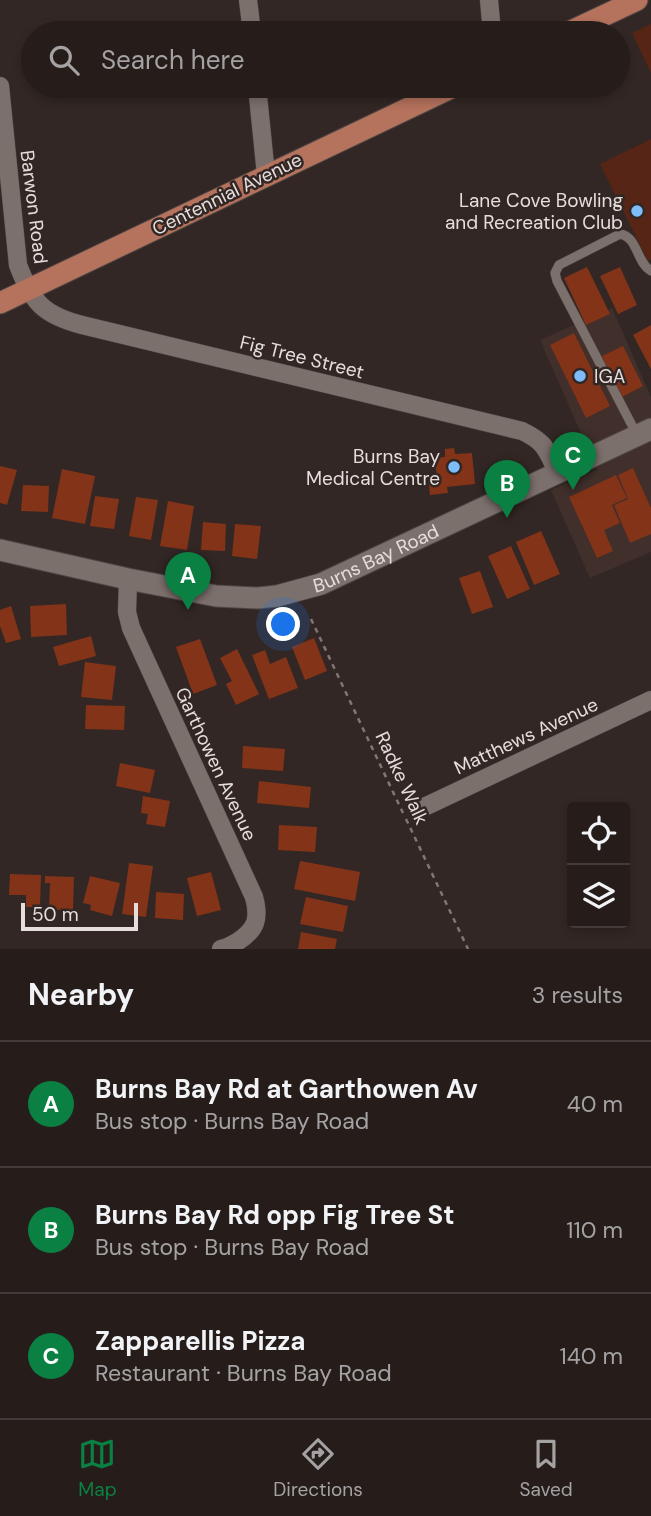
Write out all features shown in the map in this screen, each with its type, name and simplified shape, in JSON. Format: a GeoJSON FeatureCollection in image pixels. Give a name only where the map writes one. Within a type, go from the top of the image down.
{"type":"FeatureCollection","features":[{"type":"Feature","properties":{"kind":"main road"},"geometry":{"type":"LineString","coordinates":[[592,21],[637,0]]}},
{"type":"Feature","properties":{"kind":"main road","name":"Centennial Avenue"},"geometry":{"type":"LineString","coordinates":[[0,303],[430,98]]}},
{"type":"Feature","properties":{"kind":"street"},"geometry":{"type":"LineString","coordinates":[[248,0],[251,21]]}},
{"type":"Feature","properties":{"kind":"street"},"geometry":{"type":"LineString","coordinates":[[489,0],[491,21]]}},
{"type":"Feature","properties":{"kind":"street","name":"Barwon Road"},"geometry":{"type":"LineString","coordinates":[[0,86],[16,254],[27,290]]}},
{"type":"Feature","properties":{"kind":"street"},"geometry":{"type":"LineString","coordinates":[[258,98],[266,175]]}},
{"type":"Feature","properties":{"kind":"street","name":"Fig Tree Street"},"geometry":{"type":"LineString","coordinates":[[27,290],[41,306],[65,321],[522,431],[538,439],[547,450],[558,473]]}},
{"type":"Feature","properties":{"kind":"street","name":"Burns Bay Road"},"geometry":{"type":"LineString","coordinates":[[0,550],[128,579],[226,597],[277,596],[321,584],[647,433]]}},
{"type":"Feature","properties":{"kind":"street","name":"Garthowen Avenue"},"geometry":{"type":"LineString","coordinates":[[128,579],[127,612],[131,628],[258,912],[254,926],[243,938],[221,949]]}},
{"type":"Feature","properties":{"kind":"street","name":"Matthews Avenue"},"geometry":{"type":"LineString","coordinates":[[420,809],[651,700]]}},
{"type":"Feature","properties":{"kind":"lane"},"geometry":{"type":"LineString","coordinates":[[647,433],[557,281],[555,272],[559,265],[621,234],[630,238],[642,263],[651,271]]}},
{"type":"Feature","properties":{"kind":"path","name":"Radke Walk"},"geometry":{"type":"LineString","coordinates":[[311,619],[468,949]]}},
{"type":"Feature","properties":{"kind":"shaded area"},"geometry":{"type":"Polygon","coordinates":[[[651,24],[651,73],[632,33],[651,24]]]}},
{"type":"Feature","properties":{"kind":"shaded area","name":"Lane Cove Bowling and Recreation Club"},"geometry":{"type":"Polygon","coordinates":[[[651,139],[651,259],[648,261],[600,164],[651,139]]]}},
{"type":"Feature","properties":{"kind":"shaded area"},"geometry":{"type":"Polygon","coordinates":[[[612,308],[651,397],[651,552],[590,578],[551,490],[597,470],[540,340],[612,308]]]}},
{"type":"Feature","properties":{"kind":"building"},"geometry":{"type":"Polygon","coordinates":[[[587,267],[610,314],[586,325],[564,278],[587,267]]]}},
{"type":"Feature","properties":{"kind":"building"},"geometry":{"type":"Polygon","coordinates":[[[620,267],[637,305],[618,314],[600,276],[620,267]]]}},
{"type":"Feature","properties":{"kind":"building"},"geometry":{"type":"Polygon","coordinates":[[[651,325],[651,369],[633,335],[651,325]]]}},
{"type":"Feature","properties":{"kind":"building","name":"IGA"},"geometry":{"type":"Polygon","coordinates":[[[574,333],[610,406],[586,418],[550,345],[574,333]]]}},
{"type":"Feature","properties":{"kind":"building"},"geometry":{"type":"Polygon","coordinates":[[[623,346],[643,386],[622,397],[602,356],[623,346]]]}},
{"type":"Feature","properties":{"kind":"building","name":"Burns Bay Medical Centre"},"geometry":{"type":"Polygon","coordinates":[[[454,448],[455,454],[472,453],[475,484],[447,487],[448,493],[430,495],[428,476],[437,475],[434,458],[445,457],[445,449],[454,448]]]}},
{"type":"Feature","properties":{"kind":"building"},"geometry":{"type":"Polygon","coordinates":[[[0,466],[17,470],[7,505],[0,503],[0,466]]]}},
{"type":"Feature","properties":{"kind":"building"},"geometry":{"type":"Polygon","coordinates":[[[633,468],[651,508],[651,534],[630,543],[614,505],[628,499],[618,475],[633,468]]]}},
{"type":"Feature","properties":{"kind":"building"},"geometry":{"type":"Polygon","coordinates":[[[62,469],[95,476],[85,524],[52,518],[62,469]]]}},
{"type":"Feature","properties":{"kind":"building"},"geometry":{"type":"Polygon","coordinates":[[[616,475],[627,498],[612,505],[620,523],[604,530],[613,551],[597,558],[569,497],[616,475]]]}},
{"type":"Feature","properties":{"kind":"building"},"geometry":{"type":"Polygon","coordinates":[[[23,485],[49,486],[48,512],[21,511],[23,485]]]}},
{"type":"Feature","properties":{"kind":"building"},"geometry":{"type":"Polygon","coordinates":[[[95,496],[119,499],[114,529],[90,526],[95,496]]]}},
{"type":"Feature","properties":{"kind":"building"},"geometry":{"type":"Polygon","coordinates":[[[136,497],[158,500],[151,540],[129,536],[136,497]]]}},
{"type":"Feature","properties":{"kind":"building"},"geometry":{"type":"Polygon","coordinates":[[[168,501],[194,506],[187,550],[160,546],[168,501]]]}},
{"type":"Feature","properties":{"kind":"building"},"geometry":{"type":"Polygon","coordinates":[[[203,522],[226,524],[225,551],[201,550],[203,522]]]}},
{"type":"Feature","properties":{"kind":"building"},"geometry":{"type":"Polygon","coordinates":[[[235,524],[261,526],[257,559],[232,556],[235,524]]]}},
{"type":"Feature","properties":{"kind":"building"},"geometry":{"type":"Polygon","coordinates":[[[541,531],[560,574],[534,585],[516,542],[541,531]]]}},
{"type":"Feature","properties":{"kind":"building"},"geometry":{"type":"Polygon","coordinates":[[[511,546],[530,589],[507,599],[488,556],[511,546]]]}},
{"type":"Feature","properties":{"kind":"building"},"geometry":{"type":"Polygon","coordinates":[[[480,571],[493,607],[472,614],[459,578],[480,571]]]}},
{"type":"Feature","properties":{"kind":"building"},"geometry":{"type":"Polygon","coordinates":[[[66,604],[67,635],[31,637],[30,606],[66,604]]]}},
{"type":"Feature","properties":{"kind":"building"},"geometry":{"type":"Polygon","coordinates":[[[11,606],[21,639],[6,643],[0,626],[0,610],[11,606]]]}},
{"type":"Feature","properties":{"kind":"building"},"geometry":{"type":"Polygon","coordinates":[[[91,636],[96,656],[59,666],[53,647],[91,636]]]}},
{"type":"Feature","properties":{"kind":"building"},"geometry":{"type":"Polygon","coordinates":[[[314,638],[327,671],[305,680],[292,647],[314,638]]]}},
{"type":"Feature","properties":{"kind":"building"},"geometry":{"type":"Polygon","coordinates":[[[200,639],[217,685],[193,694],[176,647],[200,639]]]}},
{"type":"Feature","properties":{"kind":"building"},"geometry":{"type":"Polygon","coordinates":[[[237,649],[259,694],[236,705],[226,684],[232,681],[220,658],[237,649]]]}},
{"type":"Feature","properties":{"kind":"building"},"geometry":{"type":"Polygon","coordinates":[[[265,650],[270,664],[286,657],[298,688],[269,699],[252,655],[265,650]]]}},
{"type":"Feature","properties":{"kind":"building"},"geometry":{"type":"Polygon","coordinates":[[[85,662],[116,666],[112,700],[81,697],[85,662]]]}},
{"type":"Feature","properties":{"kind":"building"},"geometry":{"type":"Polygon","coordinates":[[[86,705],[125,706],[124,730],[85,729],[86,705]]]}},
{"type":"Feature","properties":{"kind":"building"},"geometry":{"type":"Polygon","coordinates":[[[243,746],[285,749],[283,771],[242,768],[243,746]]]}},
{"type":"Feature","properties":{"kind":"building"},"geometry":{"type":"Polygon","coordinates":[[[120,763],[155,770],[150,793],[116,786],[120,763]]]}},
{"type":"Feature","properties":{"kind":"building"},"geometry":{"type":"Polygon","coordinates":[[[259,781],[311,787],[309,808],[257,803],[259,781]]]}},
{"type":"Feature","properties":{"kind":"building"},"geometry":{"type":"Polygon","coordinates":[[[143,796],[170,801],[165,827],[146,824],[148,814],[141,813],[143,796]]]}},
{"type":"Feature","properties":{"kind":"building"},"geometry":{"type":"Polygon","coordinates":[[[279,825],[317,827],[315,852],[278,850],[279,825]]]}},
{"type":"Feature","properties":{"kind":"building"},"geometry":{"type":"Polygon","coordinates":[[[300,861],[360,872],[355,901],[294,889],[300,861]]]}},
{"type":"Feature","properties":{"kind":"building"},"geometry":{"type":"Polygon","coordinates":[[[129,863],[153,866],[146,917],[122,914],[129,863]]]}},
{"type":"Feature","properties":{"kind":"building"},"geometry":{"type":"Polygon","coordinates":[[[211,872],[221,910],[197,916],[187,878],[211,872]]]}},
{"type":"Feature","properties":{"kind":"building"},"geometry":{"type":"Polygon","coordinates":[[[10,874],[41,875],[40,907],[26,907],[26,895],[9,895],[10,874]]]}},
{"type":"Feature","properties":{"kind":"building"},"geometry":{"type":"Polygon","coordinates":[[[45,876],[74,877],[73,911],[49,909],[50,883],[45,883],[45,876]]]}},
{"type":"Feature","properties":{"kind":"building"},"geometry":{"type":"Polygon","coordinates":[[[90,876],[120,883],[112,916],[90,910],[91,905],[83,903],[90,876]]]}},
{"type":"Feature","properties":{"kind":"building"},"geometry":{"type":"Polygon","coordinates":[[[156,892],[184,894],[183,920],[155,918],[156,892]]]}},
{"type":"Feature","properties":{"kind":"building"},"geometry":{"type":"Polygon","coordinates":[[[306,897],[348,906],[343,932],[300,924],[306,897]]]}},
{"type":"Feature","properties":{"kind":"building"},"geometry":{"type":"Polygon","coordinates":[[[301,932],[337,939],[335,949],[298,949],[301,932]]]}},
{"type":"Feature","properties":{"kind":"place","name":"Lane Cove Bowling and Recreation Club"},"geometry":{"type":"Point","coordinates":[637,211]}},
{"type":"Feature","properties":{"kind":"place","name":"IGA"},"geometry":{"type":"Point","coordinates":[580,376]}},
{"type":"Feature","properties":{"kind":"place","name":"Burns Bay Medical Centre"},"geometry":{"type":"Point","coordinates":[454,467]}},
{"type":"Feature","properties":{"kind":"place","name":"Zapparellis Pizza"},"geometry":{"type":"Point","coordinates":[573,490]}},
{"type":"Feature","properties":{"kind":"place","name":"Burns Bay Rd opp Fig Tree St"},"geometry":{"type":"Point","coordinates":[507,518]}},
{"type":"Feature","properties":{"kind":"place","name":"Burns Bay Rd at Garthowen Av"},"geometry":{"type":"Point","coordinates":[188,610]}}]}
